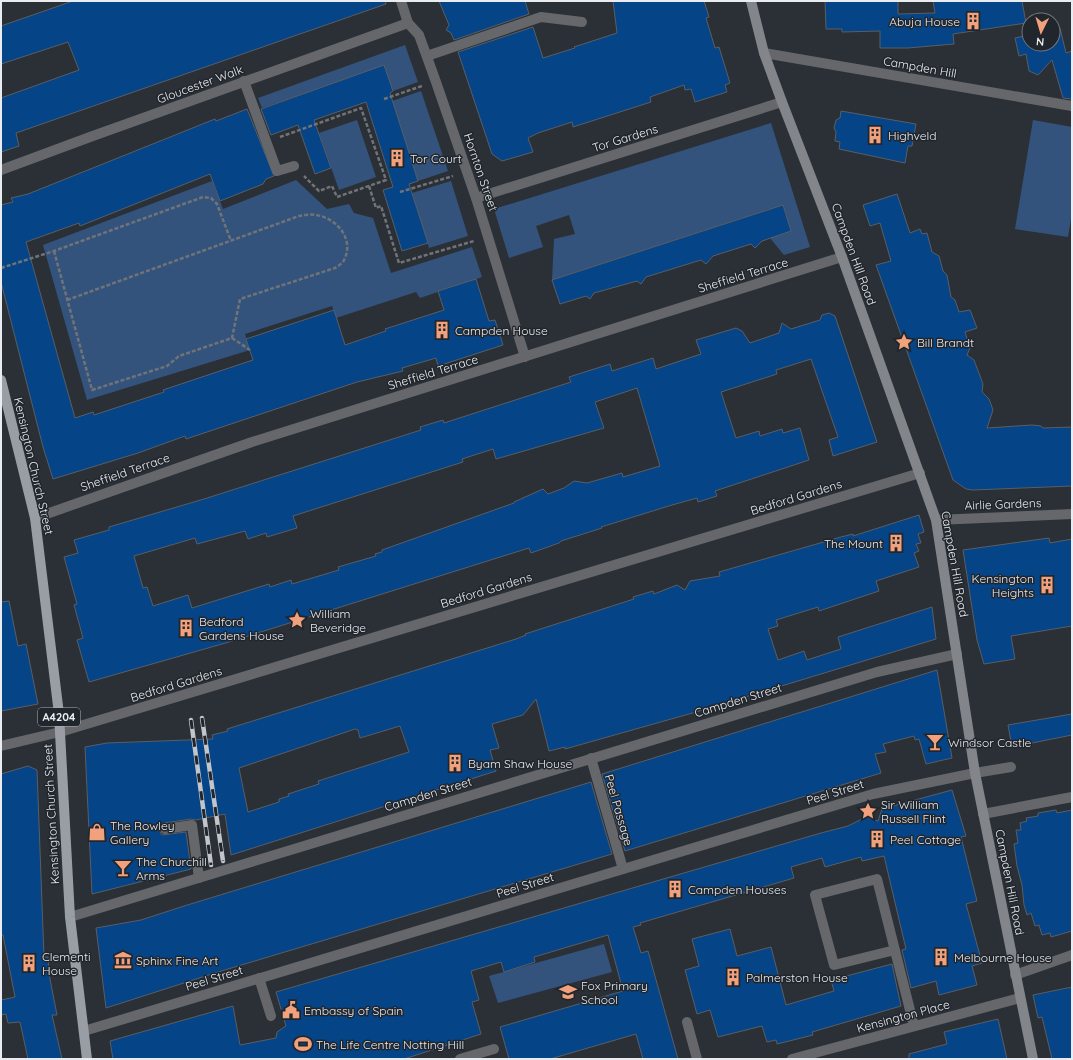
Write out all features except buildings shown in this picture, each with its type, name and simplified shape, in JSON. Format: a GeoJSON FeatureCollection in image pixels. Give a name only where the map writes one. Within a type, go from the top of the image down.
{"type":"FeatureCollection","features":[{"type":"Feature","properties":{"kind":"main road","name":"Kensington Church Street"},"geometry":{"type":"LineString","coordinates":[[1,380],[35,518],[60,732],[65,858],[70,917],[87,1059]]}},
{"type":"Feature","properties":{"kind":"street","name":"Hornton Street"},"geometry":{"type":"LineString","coordinates":[[401,1],[408,23],[419,35],[427,56],[476,198],[526,357]]}},
{"type":"Feature","properties":{"kind":"street","name":"Campden Hill Road"},"geometry":{"type":"LineString","coordinates":[[751,1],[764,54],[842,257],[936,520],[975,773],[1033,1059]]}},
{"type":"Feature","properties":{"kind":"street"},"geometry":{"type":"LineString","coordinates":[[427,56],[541,17],[582,22]]}},
{"type":"Feature","properties":{"kind":"street","name":"Gloucester Walk"},"geometry":{"type":"LineString","coordinates":[[1,170],[408,23]]}},
{"type":"Feature","properties":{"kind":"street","name":"Campden Hill"},"geometry":{"type":"LineString","coordinates":[[764,54],[1072,106]]}},
{"type":"Feature","properties":{"kind":"street"},"geometry":{"type":"LineString","coordinates":[[244,82],[277,171],[294,166]]}},
{"type":"Feature","properties":{"kind":"street","name":"Tor Gardens"},"geometry":{"type":"LineString","coordinates":[[476,198],[782,102]]}},
{"type":"Feature","properties":{"kind":"street","name":"Sheffield Terrace"},"geometry":{"type":"LineString","coordinates":[[35,518],[252,442],[842,257]]}},
{"type":"Feature","properties":{"kind":"street","name":"Bedford Gardens"},"geometry":{"type":"LineString","coordinates":[[1,746],[60,732],[920,473]]}},
{"type":"Feature","properties":{"kind":"street","name":"Airlie Gardens"},"geometry":{"type":"LineString","coordinates":[[936,520],[1072,514]]}},
{"type":"Feature","properties":{"kind":"street","name":"Campden Street"},"geometry":{"type":"LineString","coordinates":[[70,917],[877,672],[957,654]]}},
{"type":"Feature","properties":{"kind":"street","name":"Peel Passage"},"geometry":{"type":"LineString","coordinates":[[591,758],[622,869]]}},
{"type":"Feature","properties":{"kind":"street","name":"Peel Street"},"geometry":{"type":"LineString","coordinates":[[84,1031],[873,794],[1011,767]]}},
{"type":"Feature","properties":{"kind":"street"},"geometry":{"type":"LineString","coordinates":[[983,814],[1072,797]]}},
{"type":"Feature","properties":{"kind":"street"},"geometry":{"type":"LineString","coordinates":[[165,829],[192,825],[199,878]]}},
{"type":"Feature","properties":{"kind":"street"},"geometry":{"type":"LineString","coordinates":[[895,950],[834,965],[815,895],[877,879],[895,950],[914,1026]]}},
{"type":"Feature","properties":{"kind":"street"},"geometry":{"type":"LineString","coordinates":[[1015,975],[1072,955]]}},
{"type":"Feature","properties":{"kind":"street"},"geometry":{"type":"LineString","coordinates":[[259,978],[271,1016]]}},
{"type":"Feature","properties":{"kind":"street","name":"Kensington Place"},"geometry":{"type":"LineString","coordinates":[[792,1059],[1020,998]]}},
{"type":"Feature","properties":{"kind":"street"},"geometry":{"type":"LineString","coordinates":[[687,1022],[697,1059]]}},
{"type":"Feature","properties":{"kind":"street"},"geometry":{"type":"LineString","coordinates":[[460,1059],[494,1049]]}},
{"type":"Feature","properties":{"kind":"path"},"geometry":{"type":"LineString","coordinates":[[384,99],[436,82]]}},
{"type":"Feature","properties":{"kind":"path"},"geometry":{"type":"LineString","coordinates":[[266,141],[361,108],[386,180],[337,197],[332,186],[319,191],[294,166]]}},
{"type":"Feature","properties":{"kind":"path"},"geometry":{"type":"LineString","coordinates":[[400,192],[467,172]]}},
{"type":"Feature","properties":{"kind":"path"},"geometry":{"type":"LineString","coordinates":[[369,186],[376,208],[381,206],[399,263],[488,238]]}},
{"type":"Feature","properties":{"kind":"path"},"geometry":{"type":"LineString","coordinates":[[1,268],[54,251],[203,197],[211,198],[217,204],[231,241]]}},
{"type":"Feature","properties":{"kind":"path"},"geometry":{"type":"LineString","coordinates":[[67,300],[299,216],[315,215],[330,220],[342,228],[348,248],[344,261],[335,268],[240,299],[232,338]]}},
{"type":"Feature","properties":{"kind":"path"},"geometry":{"type":"LineString","coordinates":[[54,251],[92,390],[167,366],[178,356],[232,338]]}},
{"type":"Feature","properties":{"kind":"path"},"geometry":{"type":"LineString","coordinates":[[232,338],[250,350]]}},
{"type":"Feature","properties":{"kind":"shaded area"},"geometry":{"type":"Polygon","coordinates":[[[405,45],[418,82],[393,91],[384,66],[262,108],[258,98],[405,45]]]}},
{"type":"Feature","properties":{"kind":"shaded area"},"geometry":{"type":"Polygon","coordinates":[[[421,91],[448,171],[418,181],[392,101],[421,91]]]}},
{"type":"Feature","properties":{"kind":"shaded area"},"geometry":{"type":"Polygon","coordinates":[[[357,120],[376,177],[339,190],[319,133],[357,120]]]}},
{"type":"Feature","properties":{"kind":"shaded area"},"geometry":{"type":"Polygon","coordinates":[[[1033,120],[1072,127],[1072,213],[1068,237],[1015,229],[1033,120]]]}},
{"type":"Feature","properties":{"kind":"shaded area"},"geometry":{"type":"Polygon","coordinates":[[[771,123],[810,247],[784,255],[770,238],[791,231],[783,205],[552,280],[554,239],[575,234],[569,215],[536,226],[543,247],[509,258],[494,209],[771,123]]]}},
{"type":"Feature","properties":{"kind":"shaded area"},"geometry":{"type":"Polygon","coordinates":[[[296,180],[327,209],[349,204],[354,213],[373,218],[391,273],[472,247],[482,277],[420,298],[416,292],[336,318],[332,306],[245,334],[250,350],[87,400],[43,245],[212,181],[223,209],[296,180]]]}},
{"type":"Feature","properties":{"kind":"shaded area"},"geometry":{"type":"Polygon","coordinates":[[[451,181],[468,236],[429,248],[412,193],[451,181]]]}},
{"type":"Feature","properties":{"kind":"shaded area"},"geometry":{"type":"Polygon","coordinates":[[[604,944],[612,972],[498,1003],[489,976],[604,944]]]}},
{"type":"Feature","properties":{"kind":"railway"},"geometry":{"type":"LineString","coordinates":[[202,718],[223,861]]}},
{"type":"Feature","properties":{"kind":"railway"},"geometry":{"type":"LineString","coordinates":[[191,720],[211,865]]}},
{"type":"Feature","properties":{"kind":"place","name":"Abuja House"},"geometry":{"type":"Point","coordinates":[973,21]}},
{"type":"Feature","properties":{"kind":"place","name":"Highveld"},"geometry":{"type":"Point","coordinates":[875,135]}},
{"type":"Feature","properties":{"kind":"place","name":"Tor Court"},"geometry":{"type":"Point","coordinates":[397,158]}},
{"type":"Feature","properties":{"kind":"place","name":"Campden House"},"geometry":{"type":"Point","coordinates":[442,330]}},
{"type":"Feature","properties":{"kind":"place","name":"Bill Brandt"},"geometry":{"type":"Point","coordinates":[904,342]}},
{"type":"Feature","properties":{"kind":"place","name":"The Mount"},"geometry":{"type":"Point","coordinates":[896,543]}},
{"type":"Feature","properties":{"kind":"place","name":"Kensington Heights"},"geometry":{"type":"Point","coordinates":[1047,585]}},
{"type":"Feature","properties":{"kind":"place","name":"William Beveridge"},"geometry":{"type":"Point","coordinates":[297,620]}},
{"type":"Feature","properties":{"kind":"place","name":"Bedford Gardens House"},"geometry":{"type":"Point","coordinates":[186,628]}},
{"type":"Feature","properties":{"kind":"place","name":"Windsor Castle"},"geometry":{"type":"Point","coordinates":[935,742]}},
{"type":"Feature","properties":{"kind":"place","name":"Byam Shaw House"},"geometry":{"type":"Point","coordinates":[455,763]}},
{"type":"Feature","properties":{"kind":"place","name":"Sir William Russell Flint"},"geometry":{"type":"Point","coordinates":[868,811]}},
{"type":"Feature","properties":{"kind":"place","name":"The Rowley Gallery"},"geometry":{"type":"Point","coordinates":[97,832]}},
{"type":"Feature","properties":{"kind":"place","name":"Peel Cottage"},"geometry":{"type":"Point","coordinates":[877,839]}},
{"type":"Feature","properties":{"kind":"place","name":"The Churchill Arms"},"geometry":{"type":"Point","coordinates":[123,868]}},
{"type":"Feature","properties":{"kind":"place","name":"Campden Houses"},"geometry":{"type":"Point","coordinates":[675,889]}},
{"type":"Feature","properties":{"kind":"place","name":"Melbourne House"},"geometry":{"type":"Point","coordinates":[941,957]}},
{"type":"Feature","properties":{"kind":"place","name":"Sphinx Fine Art"},"geometry":{"type":"Point","coordinates":[123,960]}},
{"type":"Feature","properties":{"kind":"place","name":"Clementi House"},"geometry":{"type":"Point","coordinates":[29,963]}},
{"type":"Feature","properties":{"kind":"place","name":"Palmerston House"},"geometry":{"type":"Point","coordinates":[733,977]}},
{"type":"Feature","properties":{"kind":"place","name":"Fox Primary School"},"geometry":{"type":"Point","coordinates":[568,992]}},
{"type":"Feature","properties":{"kind":"place","name":"Embassy of Spain"},"geometry":{"type":"Point","coordinates":[291,1010]}},
{"type":"Feature","properties":{"kind":"place","name":"The Life Centre Notting Hill"},"geometry":{"type":"Point","coordinates":[303,1044]}}]}
